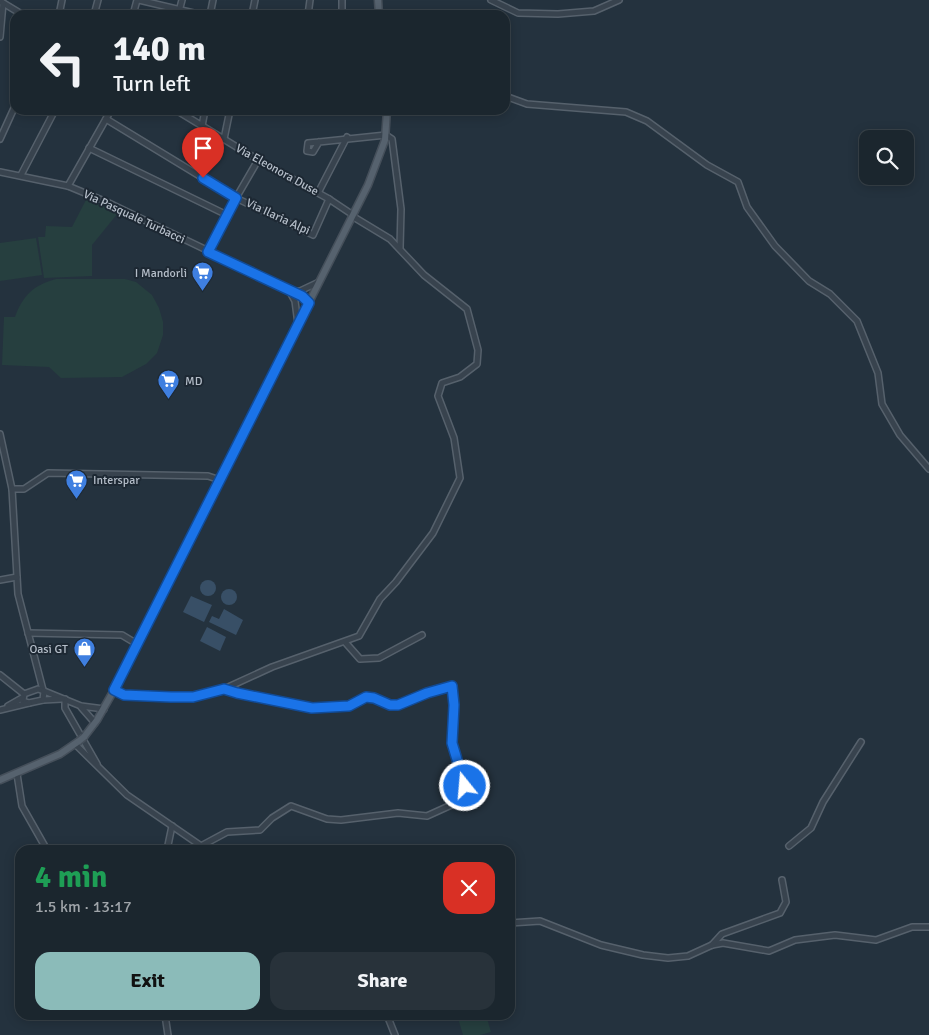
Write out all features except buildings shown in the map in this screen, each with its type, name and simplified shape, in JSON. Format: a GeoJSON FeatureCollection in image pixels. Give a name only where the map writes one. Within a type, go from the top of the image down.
{"type":"FeatureCollection","features":[{"type":"Feature","properties":{"kind":"main road"},"geometry":{"type":"LineString","coordinates":[[0,780],[16,774],[80,741],[95,724],[104,709],[298,326],[377,164],[386,135],[387,115]]}},
{"type":"Feature","properties":{"kind":"street"},"geometry":{"type":"LineString","coordinates":[[10,7],[12,0]]}},
{"type":"Feature","properties":{"kind":"street"},"geometry":{"type":"LineString","coordinates":[[140,0],[172,10]]}},
{"type":"Feature","properties":{"kind":"street"},"geometry":{"type":"LineString","coordinates":[[371,0],[378,2]]}},
{"type":"Feature","properties":{"kind":"street"},"geometry":{"type":"LineString","coordinates":[[491,0],[518,13],[558,14],[594,11],[619,0]]}},
{"type":"Feature","properties":{"kind":"street"},"geometry":{"type":"LineString","coordinates":[[0,37],[2,2],[15,10]]}},
{"type":"Feature","properties":{"kind":"street"},"geometry":{"type":"LineString","coordinates":[[510,98],[527,104],[626,112],[647,121],[707,165],[734,178],[738,182],[747,207],[775,246],[809,281],[834,298],[857,321],[878,373],[882,404],[900,435],[929,469]]}},
{"type":"Feature","properties":{"kind":"street"},"geometry":{"type":"LineString","coordinates":[[0,139],[11,115]]}},
{"type":"Feature","properties":{"kind":"street"},"geometry":{"type":"LineString","coordinates":[[21,175],[52,115]]}},
{"type":"Feature","properties":{"kind":"street"},"geometry":{"type":"LineString","coordinates":[[68,186],[108,115]]}},
{"type":"Feature","properties":{"kind":"street","name":"Via Eleonora Duse"},"geometry":{"type":"LineString","coordinates":[[184,115],[258,160],[329,199],[390,239],[431,282],[467,309],[478,350],[477,364],[460,377],[442,383],[438,388],[438,396],[454,438],[460,478],[433,533],[396,582],[380,599],[359,636],[345,642]]}},
{"type":"Feature","properties":{"kind":"street"},"geometry":{"type":"LineString","coordinates":[[202,126],[205,115]]}},
{"type":"Feature","properties":{"kind":"street"},"geometry":{"type":"LineString","coordinates":[[224,140],[229,115]]}},
{"type":"Feature","properties":{"kind":"street","name":"Via Ilaria Alpi"},"geometry":{"type":"LineString","coordinates":[[106,119],[236,198],[313,235],[329,199]]}},
{"type":"Feature","properties":{"kind":"street"},"geometry":{"type":"LineString","coordinates":[[318,142],[386,135],[392,139],[399,186],[400,248]]}},
{"type":"Feature","properties":{"kind":"street"},"geometry":{"type":"LineString","coordinates":[[318,193],[347,138]]}},
{"type":"Feature","properties":{"kind":"street"},"geometry":{"type":"LineString","coordinates":[[89,148],[227,216]]}},
{"type":"Feature","properties":{"kind":"street"},"geometry":{"type":"LineString","coordinates":[[208,252],[258,160]]}},
{"type":"Feature","properties":{"kind":"street","name":"Via Pasquale Turbacci"},"geometry":{"type":"LineString","coordinates":[[0,172],[68,186],[109,203],[289,292],[299,300],[309,303]]}},
{"type":"Feature","properties":{"kind":"street"},"geometry":{"type":"LineString","coordinates":[[298,326],[295,301],[289,292],[300,290],[320,281]]}},
{"type":"Feature","properties":{"kind":"street"},"geometry":{"type":"LineString","coordinates":[[0,434],[12,490],[18,594],[44,690],[43,700]]}},
{"type":"Feature","properties":{"kind":"street"},"geometry":{"type":"LineString","coordinates":[[0,462],[7,460]]}},
{"type":"Feature","properties":{"kind":"street"},"geometry":{"type":"LineString","coordinates":[[12,490],[24,490],[48,473],[208,476],[220,480]]}},
{"type":"Feature","properties":{"kind":"street"},"geometry":{"type":"LineString","coordinates":[[0,580],[17,577]]}},
{"type":"Feature","properties":{"kind":"street"},"geometry":{"type":"LineString","coordinates":[[28,633],[122,635],[137,644]]}},
{"type":"Feature","properties":{"kind":"street"},"geometry":{"type":"LineString","coordinates":[[114,690],[124,695],[193,697],[224,689],[272,667],[345,642],[360,659],[371,660],[422,636]]}},
{"type":"Feature","properties":{"kind":"street"},"geometry":{"type":"LineString","coordinates":[[34,690],[39,674]]}},
{"type":"Feature","properties":{"kind":"street"},"geometry":{"type":"LineString","coordinates":[[0,675],[23,696],[24,702],[29,703]]}},
{"type":"Feature","properties":{"kind":"street"},"geometry":{"type":"LineString","coordinates":[[203,845],[227,832],[260,830],[272,818],[291,806],[327,819],[341,820],[408,813],[427,816],[460,801],[465,792],[452,743],[454,705],[452,686],[427,693],[398,705],[390,705],[374,698],[366,697],[349,706],[312,708],[224,689]]}},
{"type":"Feature","properties":{"kind":"street"},"geometry":{"type":"LineString","coordinates":[[0,710],[34,690],[44,690],[81,706],[104,709]]}},
{"type":"Feature","properties":{"kind":"street"},"geometry":{"type":"LineString","coordinates":[[0,710],[43,700],[65,699]]}},
{"type":"Feature","properties":{"kind":"street"},"geometry":{"type":"LineString","coordinates":[[65,699],[65,708],[98,766]]}},
{"type":"Feature","properties":{"kind":"street"},"geometry":{"type":"LineString","coordinates":[[81,706],[95,724]]}},
{"type":"Feature","properties":{"kind":"street"},"geometry":{"type":"LineString","coordinates":[[80,741],[85,756],[98,766],[127,795],[200,845]]}},
{"type":"Feature","properties":{"kind":"street"},"geometry":{"type":"LineString","coordinates":[[789,846],[812,828],[823,802],[861,742]]}},
{"type":"Feature","properties":{"kind":"street"},"geometry":{"type":"LineString","coordinates":[[16,774],[22,806],[44,845]]}},
{"type":"Feature","properties":{"kind":"street"},"geometry":{"type":"LineString","coordinates":[[168,845],[172,826]]}},
{"type":"Feature","properties":{"kind":"street"},"geometry":{"type":"LineString","coordinates":[[712,945],[722,934],[780,913],[786,902],[782,880]]}},
{"type":"Feature","properties":{"kind":"street"},"geometry":{"type":"LineString","coordinates":[[515,923],[540,921],[601,945],[655,957],[680,958],[712,945],[732,943],[769,951],[795,940],[835,935],[876,940],[912,927],[929,926]]}},
{"type":"Feature","properties":{"kind":"street"},"geometry":{"type":"LineString","coordinates":[[165,1020],[168,1035]]}},
{"type":"Feature","properties":{"kind":"street"},"geometry":{"type":"LineString","coordinates":[[389,1020],[395,1035]]}},
{"type":"Feature","properties":{"kind":"green space"},"geometry":{"type":"Polygon","coordinates":[[[87,198],[118,213],[92,245],[92,276],[44,278],[38,237],[45,237],[46,226],[72,227],[87,198]]]}},
{"type":"Feature","properties":{"kind":"green space"},"geometry":{"type":"Polygon","coordinates":[[[36,238],[42,275],[0,281],[0,243],[36,238]]]}},
{"type":"Feature","properties":{"kind":"green space"},"geometry":{"type":"Polygon","coordinates":[[[56,279],[125,279],[136,282],[152,295],[159,308],[163,322],[163,335],[157,353],[146,364],[122,377],[61,378],[49,367],[2,365],[4,317],[15,317],[18,309],[30,292],[41,284],[56,279]]]}},
{"type":"Feature","properties":{"kind":"green space"},"geometry":{"type":"Polygon","coordinates":[[[458,1020],[487,1020],[491,1032],[480,1035],[463,1035],[458,1020]]]}},
{"type":"Feature","properties":{"kind":"water"},"geometry":{"type":"Polygon","coordinates":[[[208,580],[216,588],[208,596],[200,588],[208,580]]]}},
{"type":"Feature","properties":{"kind":"water"},"geometry":{"type":"Polygon","coordinates":[[[229,589],[237,597],[229,605],[221,597],[229,589]]]}},
{"type":"Feature","properties":{"kind":"water"},"geometry":{"type":"Polygon","coordinates":[[[191,596],[212,605],[204,622],[183,612],[191,596]]]}},
{"type":"Feature","properties":{"kind":"water"},"geometry":{"type":"Polygon","coordinates":[[[224,609],[243,620],[236,635],[209,622],[212,616],[219,619],[224,609]]]}},
{"type":"Feature","properties":{"kind":"water"},"geometry":{"type":"Polygon","coordinates":[[[207,627],[226,637],[220,651],[200,641],[207,627]]]}},
{"type":"Feature","properties":{"kind":"place","name":"I Mandorli"},"geometry":{"type":"Point","coordinates":[203,292]}},
{"type":"Feature","properties":{"kind":"place","name":"MD"},"geometry":{"type":"Point","coordinates":[169,400]}},
{"type":"Feature","properties":{"kind":"place","name":"Interspar"},"geometry":{"type":"Point","coordinates":[77,499]}},
{"type":"Feature","properties":{"kind":"place","name":"Oasi GT"},"geometry":{"type":"Point","coordinates":[84,668]}},
{"type":"Feature","properties":{"kind":"route"},"geometry":{"type":"LineString","coordinates":[[203,178],[236,198],[208,252],[289,292],[302,296],[309,303],[114,690],[124,695],[193,697],[224,689],[301,707],[330,708],[349,706],[359,699],[366,697],[374,698],[390,705],[398,705],[427,693],[452,686],[454,705],[452,743],[465,786]]}}]}
